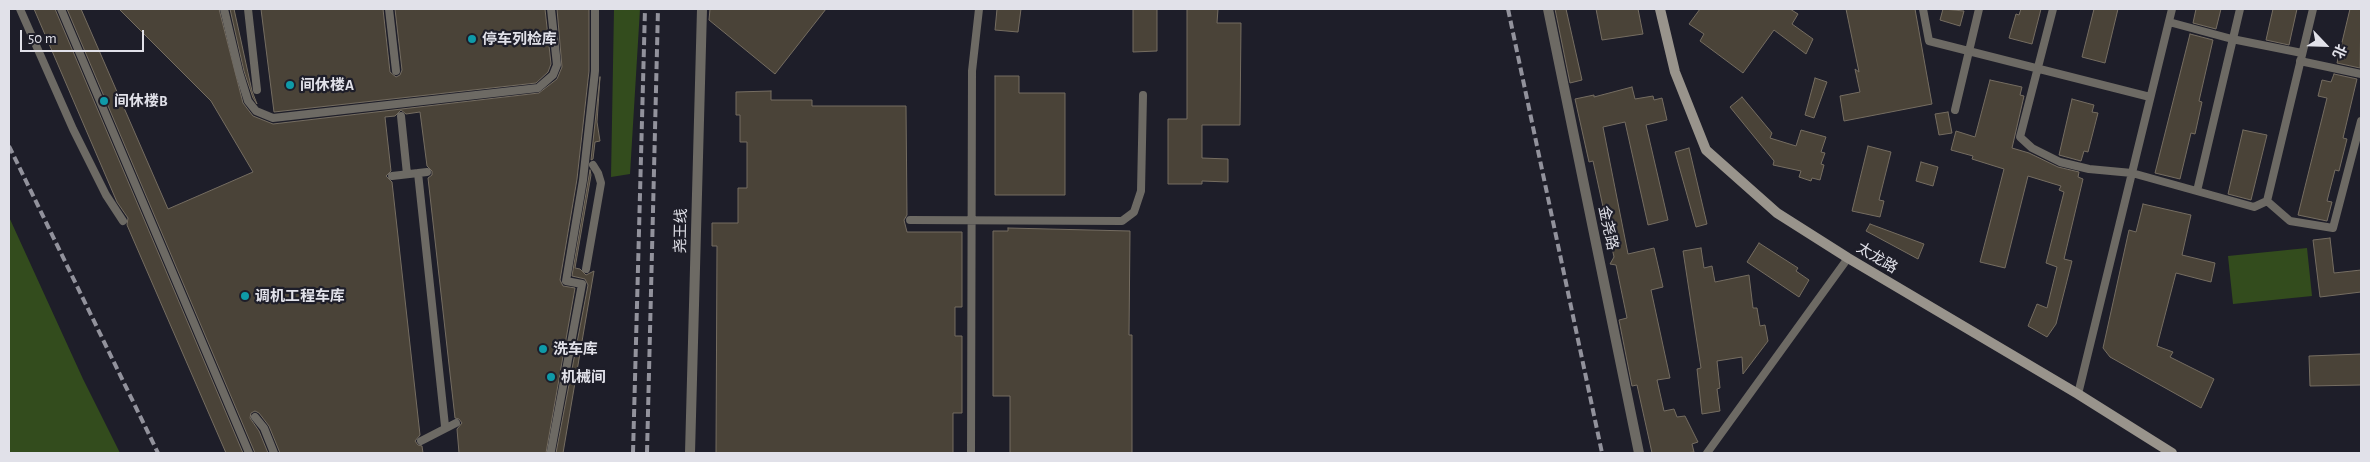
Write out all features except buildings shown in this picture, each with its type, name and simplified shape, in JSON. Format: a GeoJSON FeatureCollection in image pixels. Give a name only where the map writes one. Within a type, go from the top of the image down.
{"type":"FeatureCollection","features":[{"type":"Feature","properties":{"kind":"street","name":"尧王线"},"geometry":{"type":"LineString","coordinates":[[690,453],[702,9]]}},
{"type":"Feature","properties":{"kind":"street","name":"金尧路"},"geometry":{"type":"LineString","coordinates":[[1548,9],[1639,453]]}},
{"type":"Feature","properties":{"kind":"street","name":"太龙路"},"geometry":{"type":"LineString","coordinates":[[1660,9],[1676,72],[1706,150],[1776,213],[1848,258],[2078,394],[2172,453]]}},
{"type":"Feature","properties":{"kind":"lane"},"geometry":{"type":"LineString","coordinates":[[20,9],[73,129],[106,195],[123,222]]}},
{"type":"Feature","properties":{"kind":"lane"},"geometry":{"type":"LineString","coordinates":[[61,9],[249,453]]}},
{"type":"Feature","properties":{"kind":"lane"},"geometry":{"type":"LineString","coordinates":[[224,9],[238,72],[248,101],[256,111],[273,118],[538,88],[547,83],[557,65],[552,9]]}},
{"type":"Feature","properties":{"kind":"lane"},"geometry":{"type":"LineString","coordinates":[[248,9],[257,90]]}},
{"type":"Feature","properties":{"kind":"lane"},"geometry":{"type":"LineString","coordinates":[[389,9],[396,71]]}},
{"type":"Feature","properties":{"kind":"lane"},"geometry":{"type":"LineString","coordinates":[[551,451],[582,284],[566,281],[583,180],[595,71],[594,9]]}},
{"type":"Feature","properties":{"kind":"lane"},"geometry":{"type":"LineString","coordinates":[[971,453],[972,71],[979,9]]}},
{"type":"Feature","properties":{"kind":"lane"},"geometry":{"type":"LineString","coordinates":[[1923,9],[1929,41],[2150,96]]}},
{"type":"Feature","properties":{"kind":"lane"},"geometry":{"type":"LineString","coordinates":[[1955,110],[1979,9]]}},
{"type":"Feature","properties":{"kind":"lane"},"geometry":{"type":"LineString","coordinates":[[2053,9],[2020,137],[2032,148],[2060,162],[2089,169],[2132,173],[2254,208],[2267,201],[2313,9]]}},
{"type":"Feature","properties":{"kind":"lane"},"geometry":{"type":"LineString","coordinates":[[2078,394],[2172,9]]}},
{"type":"Feature","properties":{"kind":"lane"},"geometry":{"type":"LineString","coordinates":[[2197,191],[2240,9]]}},
{"type":"Feature","properties":{"kind":"lane"},"geometry":{"type":"LineString","coordinates":[[2169,22],[2361,74]]}},
{"type":"Feature","properties":{"kind":"lane"},"geometry":{"type":"LineString","coordinates":[[910,220],[1122,221],[1134,212],[1141,191],[1143,95]]}},
{"type":"Feature","properties":{"kind":"lane"},"geometry":{"type":"LineString","coordinates":[[400,116],[407,174]]}},
{"type":"Feature","properties":{"kind":"lane"},"geometry":{"type":"LineString","coordinates":[[2267,201],[2290,221],[2333,228],[2361,121]]}},
{"type":"Feature","properties":{"kind":"lane"},"geometry":{"type":"LineString","coordinates":[[586,269],[601,183],[598,172],[593,165]]}},
{"type":"Feature","properties":{"kind":"lane"},"geometry":{"type":"LineString","coordinates":[[392,176],[427,172]]}},
{"type":"Feature","properties":{"kind":"lane"},"geometry":{"type":"LineString","coordinates":[[418,173],[445,426]]}},
{"type":"Feature","properties":{"kind":"lane"},"geometry":{"type":"LineString","coordinates":[[1707,453],[1848,258]]}},
{"type":"Feature","properties":{"kind":"lane"},"geometry":{"type":"LineString","coordinates":[[255,417],[264,428],[274,453]]}},
{"type":"Feature","properties":{"kind":"lane"},"geometry":{"type":"LineString","coordinates":[[422,441],[433,436],[445,426],[456,422]]}},
{"type":"Feature","properties":{"kind":"green space"},"geometry":{"type":"Polygon","coordinates":[[[614,9],[640,9],[630,174],[611,177],[614,9]]]}},
{"type":"Feature","properties":{"kind":"green space"},"geometry":{"type":"Polygon","coordinates":[[[9,217],[83,379],[120,453],[9,453],[9,217]]]}},
{"type":"Feature","properties":{"kind":"green space"},"geometry":{"type":"Polygon","coordinates":[[[2307,248],[2312,296],[2233,304],[2228,256],[2307,248]]]}},
{"type":"Feature","properties":{"kind":"railway"},"geometry":{"type":"LineString","coordinates":[[633,453],[645,9]]}},
{"type":"Feature","properties":{"kind":"railway"},"geometry":{"type":"LineString","coordinates":[[647,453],[658,9]]}},
{"type":"Feature","properties":{"kind":"railway"},"geometry":{"type":"LineString","coordinates":[[1508,9],[1602,453]]}},
{"type":"Feature","properties":{"kind":"railway"},"geometry":{"type":"LineString","coordinates":[[9,146],[158,453]]}},
{"type":"Feature","properties":{"kind":"place","name":"停车列检库"},"geometry":{"type":"Point","coordinates":[472,39]}},
{"type":"Feature","properties":{"kind":"place","name":"间休楼A"},"geometry":{"type":"Point","coordinates":[290,85]}},
{"type":"Feature","properties":{"kind":"place","name":"间休楼B"},"geometry":{"type":"Point","coordinates":[104,101]}},
{"type":"Feature","properties":{"kind":"place","name":"调机工程车库"},"geometry":{"type":"Point","coordinates":[245,296]}},
{"type":"Feature","properties":{"kind":"place","name":"洗车库"},"geometry":{"type":"Point","coordinates":[543,349]}},
{"type":"Feature","properties":{"kind":"place","name":"机械间"},"geometry":{"type":"Point","coordinates":[551,377]}}]}
